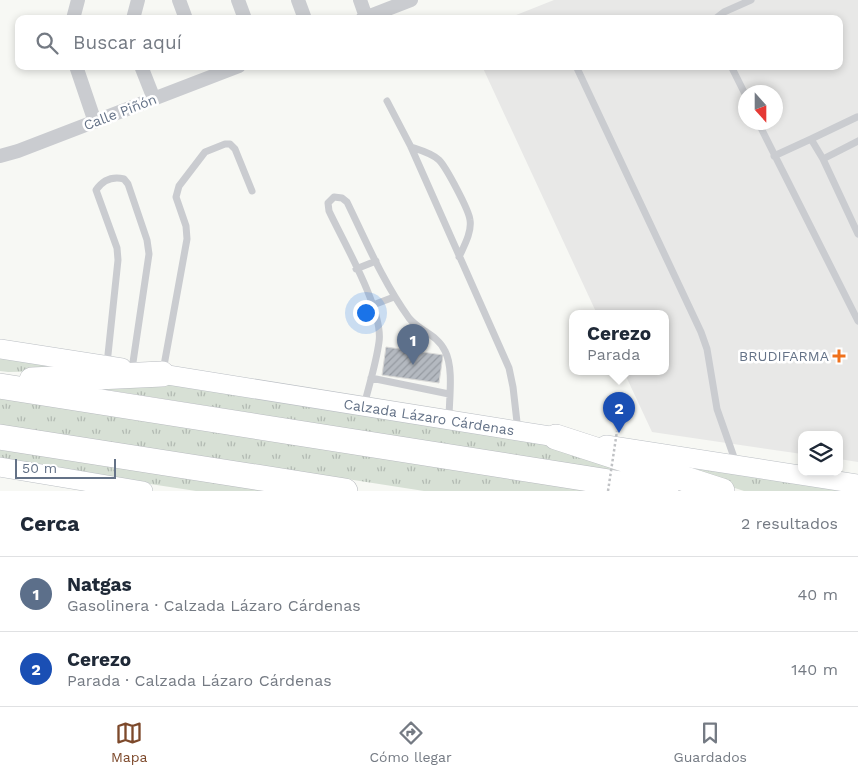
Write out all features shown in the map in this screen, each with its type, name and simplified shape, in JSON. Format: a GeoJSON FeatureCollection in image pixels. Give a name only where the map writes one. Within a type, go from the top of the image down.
{"type":"FeatureCollection","features":[{"type":"Feature","properties":{"kind":"highway"},"geometry":{"type":"LineString","coordinates":[[0,382],[162,374]]}},
{"type":"Feature","properties":{"kind":"highway"},"geometry":{"type":"LineString","coordinates":[[0,386],[666,491]]}},
{"type":"Feature","properties":{"kind":"highway"},"geometry":{"type":"LineString","coordinates":[[0,436],[345,491]]}},
{"type":"Feature","properties":{"kind":"highway"},"geometry":{"type":"LineString","coordinates":[[556,437],[722,491]]}},
{"type":"Feature","properties":{"kind":"main road","name":"Calzada Lázaro Cárdenas"},"geometry":{"type":"LineString","coordinates":[[0,349],[858,484]]}},
{"type":"Feature","properties":{"kind":"main road"},"geometry":{"type":"LineString","coordinates":[[0,467],[143,491]]}},
{"type":"Feature","properties":{"kind":"street"},"geometry":{"type":"LineString","coordinates":[[74,15],[78,0]]}},
{"type":"Feature","properties":{"kind":"street"},"geometry":{"type":"LineString","coordinates":[[134,15],[138,0]]}},
{"type":"Feature","properties":{"kind":"street"},"geometry":{"type":"LineString","coordinates":[[179,0],[185,15]]}},
{"type":"Feature","properties":{"kind":"street"},"geometry":{"type":"LineString","coordinates":[[238,0],[244,15]]}},
{"type":"Feature","properties":{"kind":"street"},"geometry":{"type":"LineString","coordinates":[[298,0],[304,15]]}},
{"type":"Feature","properties":{"kind":"street"},"geometry":{"type":"LineString","coordinates":[[360,0],[363,15]]}},
{"type":"Feature","properties":{"kind":"street"},"geometry":{"type":"LineString","coordinates":[[372,15],[411,0]]}},
{"type":"Feature","properties":{"kind":"street"},"geometry":{"type":"LineString","coordinates":[[77,70],[95,122]]}},
{"type":"Feature","properties":{"kind":"street"},"geometry":{"type":"LineString","coordinates":[[143,70],[154,99]]}},
{"type":"Feature","properties":{"kind":"street","name":"Calle Piñón"},"geometry":{"type":"LineString","coordinates":[[0,156],[18,151],[154,99],[207,72]]}},
{"type":"Feature","properties":{"kind":"street"},"geometry":{"type":"LineString","coordinates":[[0,147],[18,151]]}},
{"type":"Feature","properties":{"kind":"lane"},"geometry":{"type":"LineString","coordinates":[[720,15],[751,0]]}},
{"type":"Feature","properties":{"kind":"lane"},"geometry":{"type":"LineString","coordinates":[[578,70],[701,332],[707,349],[717,409],[737,465]]}},
{"type":"Feature","properties":{"kind":"lane"},"geometry":{"type":"LineString","coordinates":[[733,70],[740,85]]}},
{"type":"Feature","properties":{"kind":"lane"},"geometry":{"type":"LineString","coordinates":[[388,101],[411,147],[509,368],[518,431]]}},
{"type":"Feature","properties":{"kind":"lane"},"geometry":{"type":"LineString","coordinates":[[774,156],[857,117]]}},
{"type":"Feature","properties":{"kind":"lane"},"geometry":{"type":"LineString","coordinates":[[762,130],[858,321]]}},
{"type":"Feature","properties":{"kind":"lane"},"geometry":{"type":"LineString","coordinates":[[811,139],[823,159],[858,234]]}},
{"type":"Feature","properties":{"kind":"lane"},"geometry":{"type":"LineString","coordinates":[[823,159],[858,141]]}},
{"type":"Feature","properties":{"kind":"lane"},"geometry":{"type":"LineString","coordinates":[[162,374],[188,238],[176,197],[179,186],[205,152],[225,144],[230,144],[235,149],[252,191]]}},
{"type":"Feature","properties":{"kind":"lane"},"geometry":{"type":"LineString","coordinates":[[411,147],[428,153],[440,161],[457,189],[470,220],[468,239],[459,258]]}},
{"type":"Feature","properties":{"kind":"lane"},"geometry":{"type":"LineString","coordinates":[[107,366],[118,260],[116,248],[96,190],[101,183],[113,177],[124,179],[128,184],[147,240],[149,254],[132,370]]}},
{"type":"Feature","properties":{"kind":"lane"},"geometry":{"type":"LineString","coordinates":[[364,406],[380,342],[379,326],[373,305],[329,211],[328,203],[334,197],[342,198],[347,202],[394,297],[411,321],[438,340],[446,351],[450,364],[449,420]]}},
{"type":"Feature","properties":{"kind":"lane"},"geometry":{"type":"LineString","coordinates":[[356,269],[376,261]]}},
{"type":"Feature","properties":{"kind":"lane"},"geometry":{"type":"LineString","coordinates":[[373,305],[394,297]]}},
{"type":"Feature","properties":{"kind":"lane"},"geometry":{"type":"LineString","coordinates":[[371,378],[449,394]]}},
{"type":"Feature","properties":{"kind":"path"},"geometry":{"type":"LineString","coordinates":[[608,491],[617,431]]}},
{"type":"Feature","properties":{"kind":"shaded area"},"geometry":{"type":"Polygon","coordinates":[[[554,0],[858,0],[858,462],[843,460],[843,431],[798,431],[798,453],[652,432],[625,375],[669,375],[669,310],[595,310],[484,70],[843,70],[843,15],[516,15],[554,0]]]}},
{"type":"Feature","properties":{"kind":"green space"},"geometry":{"type":"Polygon","coordinates":[[[0,354],[105,370],[0,371],[0,354]]]}},
{"type":"Feature","properties":{"kind":"green space"},"geometry":{"type":"Polygon","coordinates":[[[163,380],[556,442],[663,479],[58,382],[163,380]]]}},
{"type":"Feature","properties":{"kind":"green space"},"geometry":{"type":"Polygon","coordinates":[[[0,395],[602,491],[424,491],[0,425],[0,395]]]}},
{"type":"Feature","properties":{"kind":"green space"},"geometry":{"type":"Polygon","coordinates":[[[0,441],[318,491],[196,491],[0,461],[0,441]]]}},
{"type":"Feature","properties":{"kind":"green space"},"geometry":{"type":"Polygon","coordinates":[[[637,456],[858,491],[744,491],[637,456]]]}},
{"type":"Feature","properties":{"kind":"building"},"geometry":{"type":"Polygon","coordinates":[[[386,347],[443,355],[439,383],[382,375],[386,347]]]}},
{"type":"Feature","properties":{"kind":"place","name":"BRUDIFARMA"},"geometry":{"type":"Point","coordinates":[839,356]}},
{"type":"Feature","properties":{"kind":"place","name":"Natgas"},"geometry":{"type":"Point","coordinates":[413,365]}},
{"type":"Feature","properties":{"kind":"place","name":"Cerezo"},"geometry":{"type":"Point","coordinates":[619,433]}}]}
